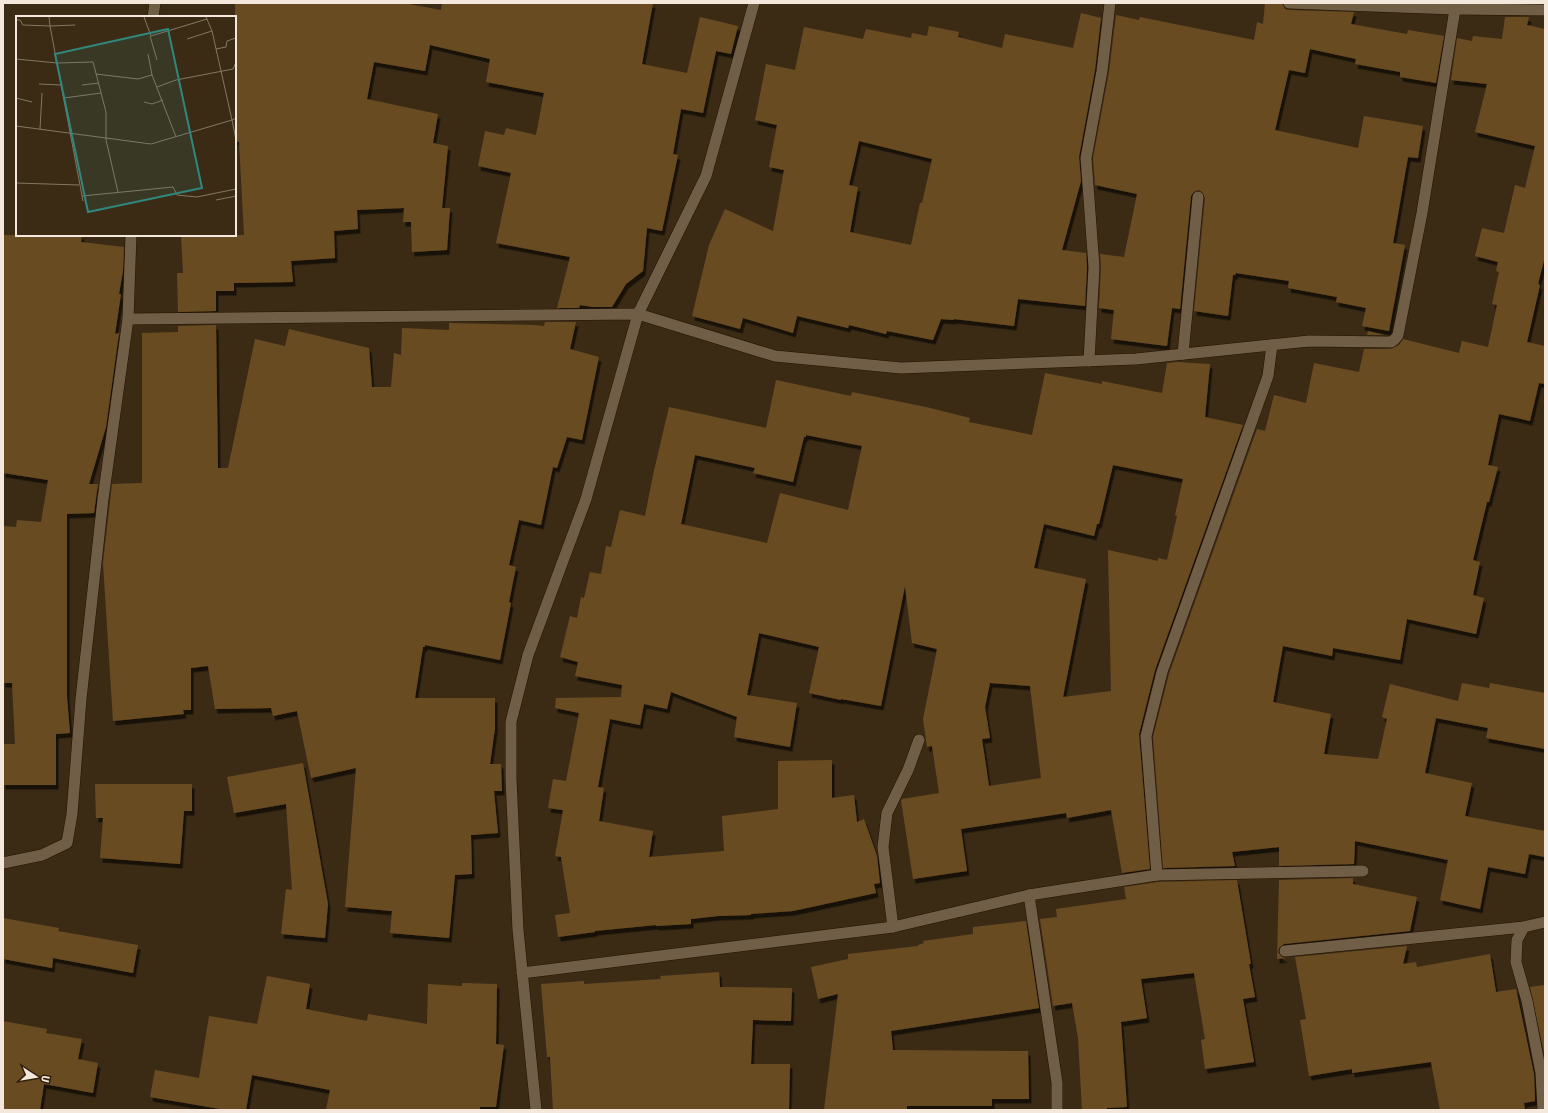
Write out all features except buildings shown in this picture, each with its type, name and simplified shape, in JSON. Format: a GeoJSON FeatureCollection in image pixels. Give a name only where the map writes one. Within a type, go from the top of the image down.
{"type":"FeatureCollection","features":[{"type":"Feature","properties":{"kind":"street"},"geometry":{"type":"LineString","coordinates":[[153,16],[155,3]]}},
{"type":"Feature","properties":{"kind":"street"},"geometry":{"type":"LineString","coordinates":[[536,1110],[518,930],[511,787],[511,722],[528,655],[586,499],[638,314],[706,176],[754,3]]}},
{"type":"Feature","properties":{"kind":"street"},"geometry":{"type":"LineString","coordinates":[[1089,361],[1094,267],[1086,158],[1102,71],[1110,3]]}},
{"type":"Feature","properties":{"kind":"street"},"geometry":{"type":"LineString","coordinates":[[1289,3],[1455,6],[1545,10]]}},
{"type":"Feature","properties":{"kind":"street"},"geometry":{"type":"LineString","coordinates":[[128,319],[638,314],[775,356],[900,368],[1136,359],[1309,342],[1391,342],[1398,335],[1423,205],[1440,109],[1455,6]]}},
{"type":"Feature","properties":{"kind":"street"},"geometry":{"type":"LineString","coordinates":[[1183,354],[1198,197]]}},
{"type":"Feature","properties":{"kind":"street"},"geometry":{"type":"LineString","coordinates":[[3,862],[42,855],[67,843],[72,814],[81,699],[103,499],[128,319],[132,236]]}},
{"type":"Feature","properties":{"kind":"street"},"geometry":{"type":"LineString","coordinates":[[1157,875],[1146,736],[1162,672],[1268,376],[1272,345]]}},
{"type":"Feature","properties":{"kind":"street"},"geometry":{"type":"LineString","coordinates":[[893,927],[883,848],[887,813],[908,770],[919,740]]}},
{"type":"Feature","properties":{"kind":"street"},"geometry":{"type":"LineString","coordinates":[[522,973],[893,927],[1029,895],[1157,875],[1363,871]]}},
{"type":"Feature","properties":{"kind":"street"},"geometry":{"type":"LineString","coordinates":[[1029,895],[1057,1083],[1057,1110]]}},
{"type":"Feature","properties":{"kind":"street"},"geometry":{"type":"LineString","coordinates":[[1285,951],[1524,927],[1545,922]]}},
{"type":"Feature","properties":{"kind":"street"},"geometry":{"type":"LineString","coordinates":[[1524,927],[1517,940],[1516,962],[1527,1001],[1540,1066],[1543,1110]]}}]}
